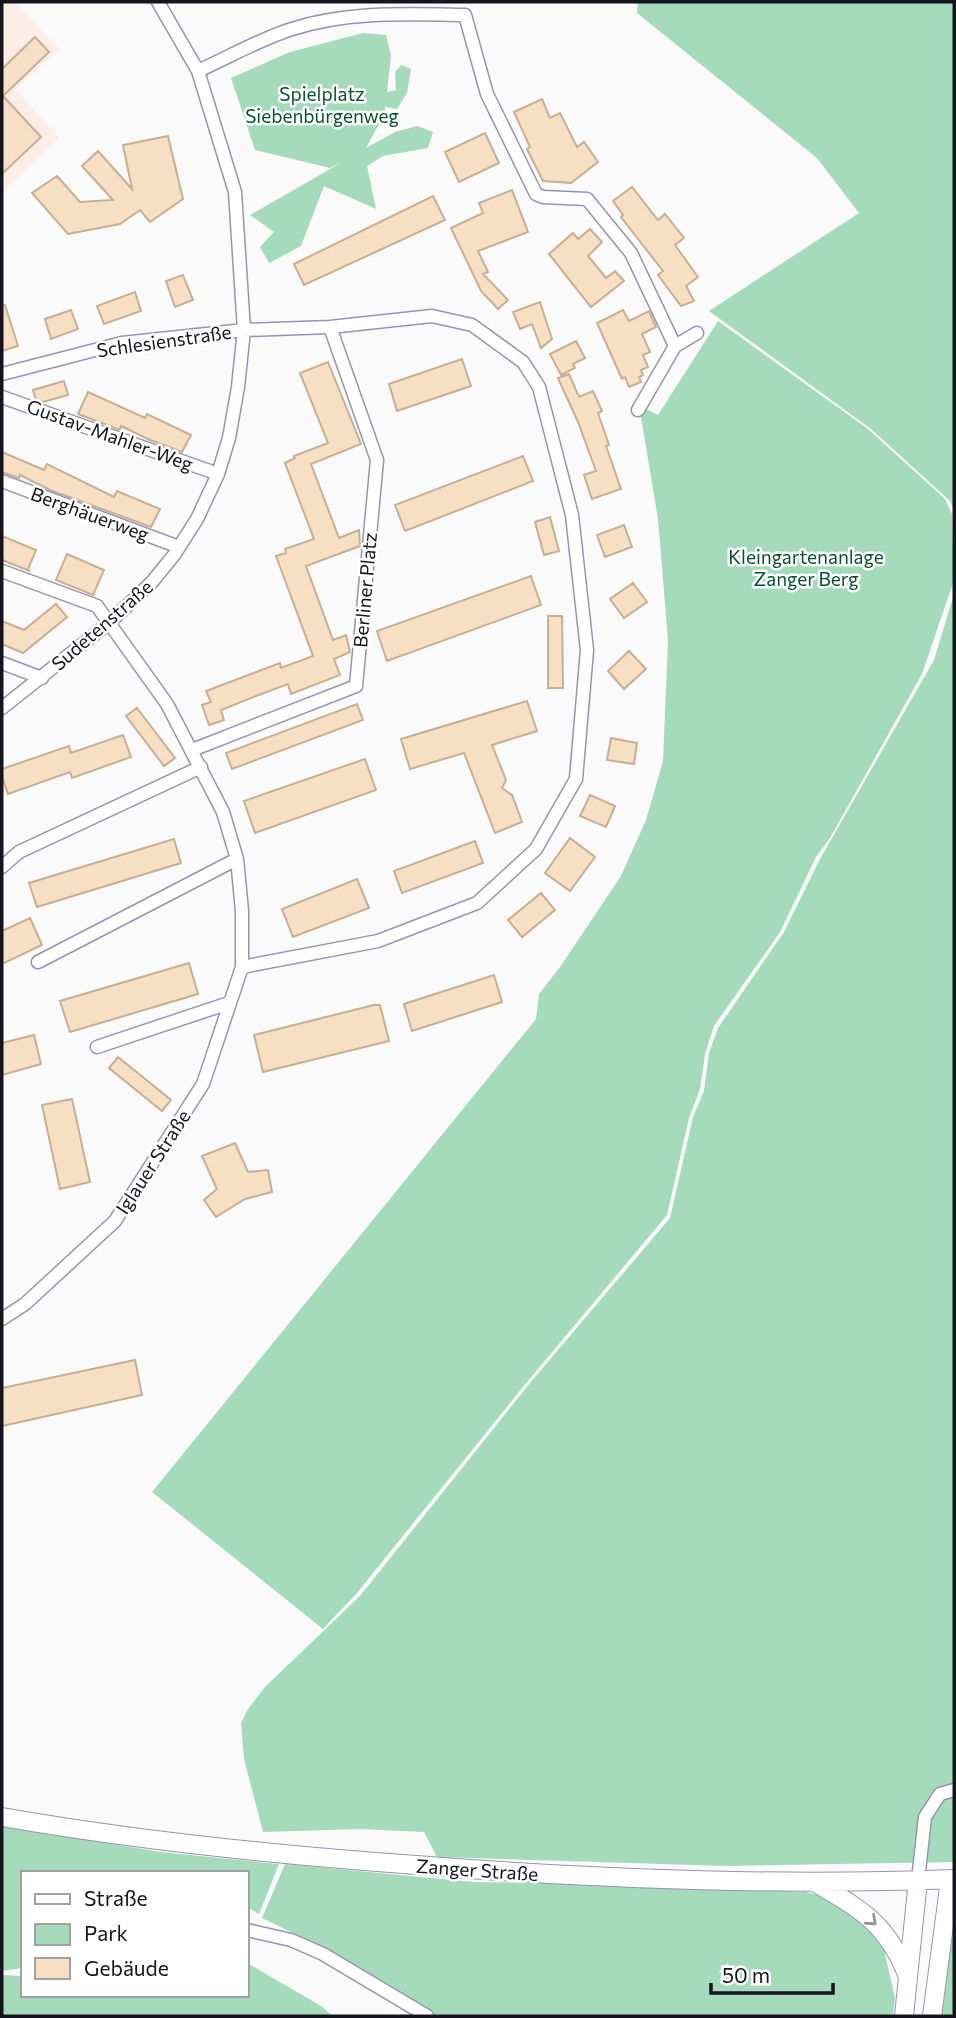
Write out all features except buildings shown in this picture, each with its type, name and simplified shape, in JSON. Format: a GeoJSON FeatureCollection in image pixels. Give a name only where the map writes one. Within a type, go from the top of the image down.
{"type":"FeatureCollection","features":[{"type":"Feature","properties":{"kind":"street","name":"Sudetenstraße"},"geometry":{"type":"LineString","coordinates":[[2,708],[109,623],[152,582],[197,519],[218,474],[229,438],[244,330],[235,192],[198,71],[158,2]]}},
{"type":"Feature","properties":{"kind":"street"},"geometry":{"type":"LineString","coordinates":[[198,71],[291,29],[337,18],[394,14],[465,15],[487,94],[536,194],[543,197],[587,199],[631,253],[675,346]]}},
{"type":"Feature","properties":{"kind":"street","name":"Schlesienstraße"},"geometry":{"type":"LineString","coordinates":[[2,373],[122,343],[244,330],[330,327],[432,316],[472,325],[523,362],[539,387],[572,515],[587,650],[576,779],[536,849],[477,903],[378,941],[242,967]]}},
{"type":"Feature","properties":{"kind":"street","name":"Berliner Platz"},"geometry":{"type":"LineString","coordinates":[[192,750],[356,686],[377,460],[330,327]]}},
{"type":"Feature","properties":{"kind":"street"},"geometry":{"type":"LineString","coordinates":[[638,410],[675,346],[697,332]]}},
{"type":"Feature","properties":{"kind":"street","name":"Gustav-Mahler-Weg"},"geometry":{"type":"LineString","coordinates":[[2,397],[218,474]]}},
{"type":"Feature","properties":{"kind":"street","name":"Berghäuerweg"},"geometry":{"type":"LineString","coordinates":[[2,481],[179,547]]}},
{"type":"Feature","properties":{"kind":"street","name":"Iglauer Straße"},"geometry":{"type":"LineString","coordinates":[[2,570],[97,606],[167,704],[223,812],[237,859],[242,911],[242,967],[203,1084],[115,1221],[26,1304],[2,1319]]}},
{"type":"Feature","properties":{"kind":"street"},"geometry":{"type":"LineString","coordinates":[[2,663],[42,678]]}},
{"type":"Feature","properties":{"kind":"street"},"geometry":{"type":"LineString","coordinates":[[2,867],[19,852],[201,766]]}},
{"type":"Feature","properties":{"kind":"street"},"geometry":{"type":"LineString","coordinates":[[38,962],[237,859]]}},
{"type":"Feature","properties":{"kind":"street"},"geometry":{"type":"LineString","coordinates":[[97,1047],[229,1003]]}},
{"type":"Feature","properties":{"kind":"street"},"geometry":{"type":"LineString","coordinates":[[904,2016],[925,1817],[940,1794],[954,1790]]}},
{"type":"Feature","properties":{"kind":"street","name":"Zanger Straße"},"geometry":{"type":"LineString","coordinates":[[2,1816],[58,1826],[282,1855],[547,1876],[816,1882],[952,1880]]}},
{"type":"Feature","properties":{"kind":"street"},"geometry":{"type":"LineString","coordinates":[[932,2016],[952,1880]]}},
{"type":"Feature","properties":{"kind":"street"},"geometry":{"type":"LineString","coordinates":[[816,1882],[874,1920],[891,1941],[909,1977]]}},
{"type":"Feature","properties":{"kind":"street"},"geometry":{"type":"LineString","coordinates":[[248,1930],[291,1940],[323,1954],[427,2016]]}},
{"type":"Feature","properties":{"kind":"shaded area"},"geometry":{"type":"Polygon","coordinates":[[[2,2],[15,2],[59,49],[16,89],[59,138],[2,192],[2,2]]]}},
{"type":"Feature","properties":{"kind":"green space"},"geometry":{"type":"Polygon","coordinates":[[[638,2],[954,2],[954,510],[950,501],[871,429],[709,311],[859,213],[817,158],[637,13],[638,2]]]}},
{"type":"Feature","properties":{"kind":"green space","name":"Spielplatz Siebenbürgenweg"},"geometry":{"type":"Polygon","coordinates":[[[363,33],[386,35],[391,55],[387,92],[396,90],[395,72],[401,65],[411,69],[407,93],[397,109],[385,107],[385,113],[366,148],[395,132],[417,126],[433,132],[428,148],[383,156],[367,166],[376,209],[324,186],[301,246],[269,263],[260,247],[274,232],[250,215],[344,161],[330,168],[255,150],[231,78],[290,52],[363,33]]]}},
{"type":"Feature","properties":{"kind":"green space","name":"Kleingartenanlage Zanger Berg"},"geometry":{"type":"Polygon","coordinates":[[[718,321],[868,429],[945,499],[952,514],[954,580],[922,674],[830,838],[816,857],[780,932],[714,1026],[667,1215],[522,1388],[357,1593],[323,1629],[152,1492],[536,1019],[539,994],[621,876],[646,820],[663,761],[668,640],[658,519],[639,405],[658,415],[718,321]]]}},
{"type":"Feature","properties":{"kind":"green space"},"geometry":{"type":"Polygon","coordinates":[[[954,594],[954,1862],[726,1866],[437,1857],[424,1832],[360,1829],[263,1832],[244,1759],[241,1723],[248,1709],[265,1687],[360,1596],[530,1383],[670,1218],[693,1117],[704,1091],[709,1053],[718,1028],[784,932],[820,859],[934,660],[954,594]]]}},
{"type":"Feature","properties":{"kind":"green space"},"geometry":{"type":"Polygon","coordinates":[[[2,1826],[161,1852],[279,1864],[259,1914],[248,1908],[248,1871],[21,1871],[21,1968],[2,1971],[2,1826]]]}},
{"type":"Feature","properties":{"kind":"green space"},"geometry":{"type":"Polygon","coordinates":[[[285,1864],[473,1882],[657,1885],[806,1892],[836,1899],[868,1924],[883,1945],[895,1998],[893,2016],[434,2016],[344,1958],[262,1918],[285,1864]]]}},
{"type":"Feature","properties":{"kind":"green space"},"geometry":{"type":"Polygon","coordinates":[[[954,1932],[954,2016],[937,2016],[938,2011],[954,1932]]]}},
{"type":"Feature","properties":{"kind":"green space"},"geometry":{"type":"Polygon","coordinates":[[[248,1964],[321,2006],[333,2016],[2,2016],[2,1975],[21,1976],[21,1997],[248,1997],[248,1964]]]}}]}
